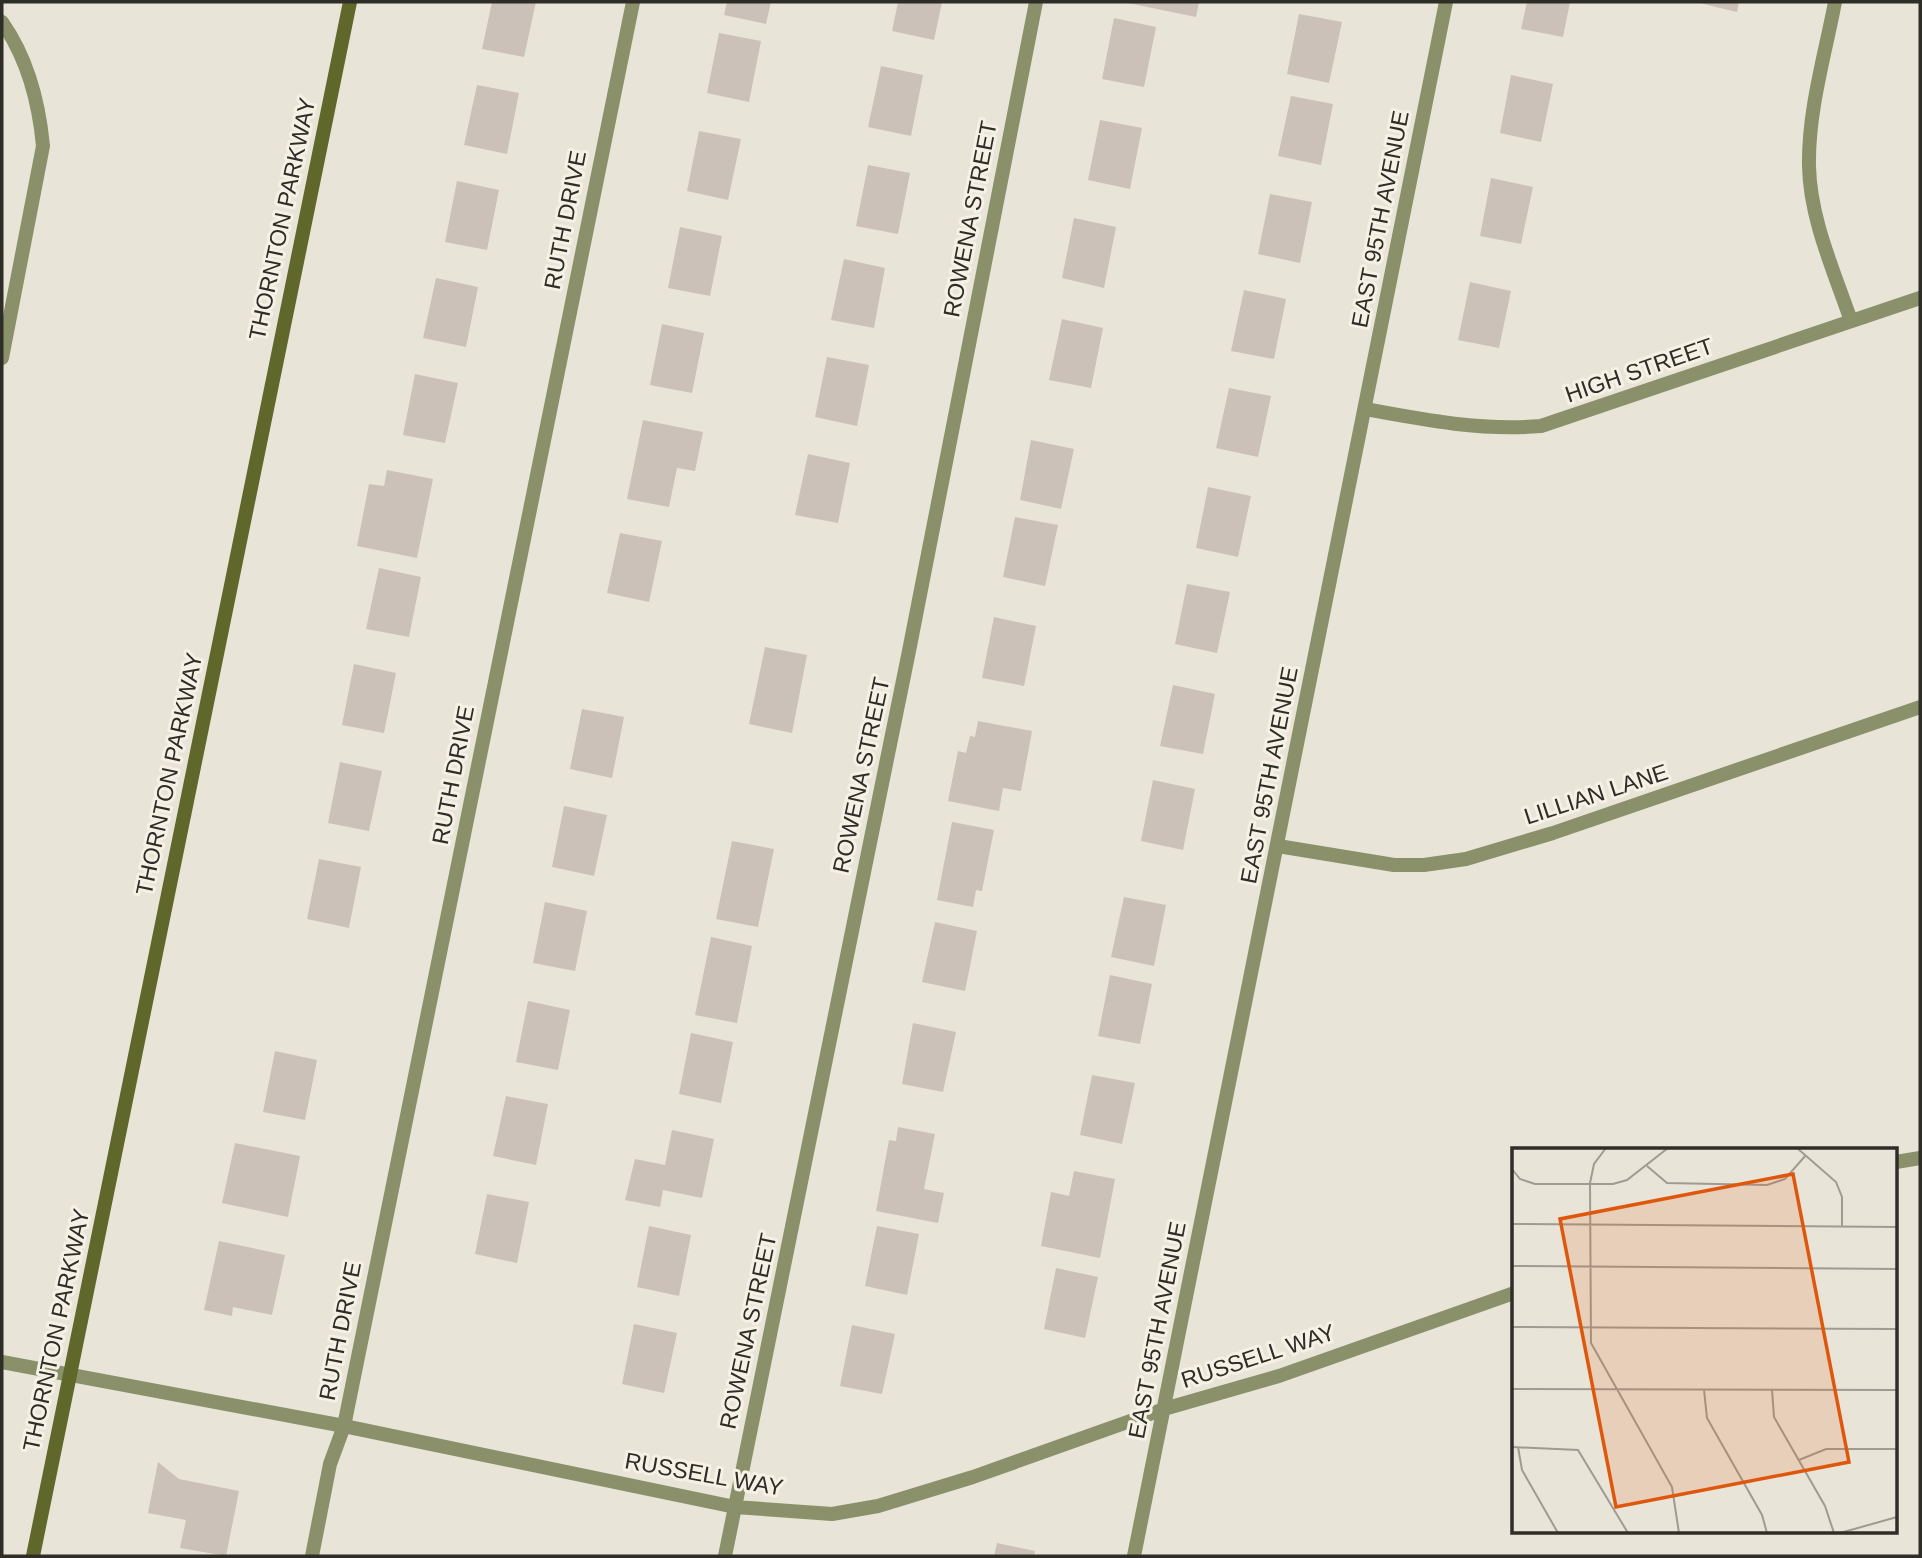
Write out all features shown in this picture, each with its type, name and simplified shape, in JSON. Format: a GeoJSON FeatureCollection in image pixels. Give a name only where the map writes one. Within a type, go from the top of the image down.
{"type":"FeatureCollection","features":[{"type":"Feature","properties":{"kind":"main road","name":"THORNTON PARKWAY"},"geometry":{"type":"LineString","coordinates":[[33,1556],[350,2]]}},
{"type":"Feature","properties":{"kind":"street","name":"RUTH DRIVE"},"geometry":{"type":"LineString","coordinates":[[312,1556],[330,1464],[344,1426],[633,2]]}},
{"type":"Feature","properties":{"kind":"street","name":"ROWENA STREET"},"geometry":{"type":"LineString","coordinates":[[725,1556],[909,651],[1036,2]]}},
{"type":"Feature","properties":{"kind":"street","name":"EAST 95TH AVENUE"},"geometry":{"type":"LineString","coordinates":[[1134,1556],[1446,2]]}},
{"type":"Feature","properties":{"kind":"street"},"geometry":{"type":"LineString","coordinates":[[1835,2],[1811,134],[1809,167],[1819,226],[1851,321]]}},
{"type":"Feature","properties":{"kind":"street"},"geometry":{"type":"LineString","coordinates":[[2,23],[22,58],[32,86],[43,146],[2,358]]}},
{"type":"Feature","properties":{"kind":"street","name":"HIGH STREET"},"geometry":{"type":"LineString","coordinates":[[1365,409],[1454,425],[1509,429],[1541,426],[1920,298]]}},
{"type":"Feature","properties":{"kind":"street","name":"LILLIAN LANE"},"geometry":{"type":"LineString","coordinates":[[1278,846],[1394,865],[1424,865],[1466,859],[1553,833],[1920,707]]}},
{"type":"Feature","properties":{"kind":"street"},"geometry":{"type":"LineString","coordinates":[[1898,1162],[1920,1158]]}},
{"type":"Feature","properties":{"kind":"street","name":"RUSSELL WAY"},"geometry":{"type":"LineString","coordinates":[[2,1362],[69,1377],[344,1426],[735,1507],[832,1514],[878,1506],[973,1477],[1164,1409],[1279,1376],[1512,1294]]}},
{"type":"Feature","properties":{"kind":"building"},"geometry":{"type":"Polygon","coordinates":[[[492,2],[536,2],[524,57],[482,49],[492,2]]]}},
{"type":"Feature","properties":{"kind":"building"},"geometry":{"type":"Polygon","coordinates":[[[727,2],[771,2],[766,24],[724,15],[727,2]]]}},
{"type":"Feature","properties":{"kind":"building"},"geometry":{"type":"Polygon","coordinates":[[[898,2],[942,2],[934,40],[892,31],[898,2]]]}},
{"type":"Feature","properties":{"kind":"building"},"geometry":{"type":"Polygon","coordinates":[[[1123,2],[1199,2],[1196,17],[1123,2]]]}},
{"type":"Feature","properties":{"kind":"building"},"geometry":{"type":"Polygon","coordinates":[[[1527,2],[1570,2],[1563,37],[1521,29],[1527,2]]]}},
{"type":"Feature","properties":{"kind":"building"},"geometry":{"type":"Polygon","coordinates":[[[1695,2],[1739,2],[1737,12],[1695,2]]]}},
{"type":"Feature","properties":{"kind":"building"},"geometry":{"type":"Polygon","coordinates":[[[1299,14],[1342,22],[1329,83],[1287,74],[1299,14]]]}},
{"type":"Feature","properties":{"kind":"building"},"geometry":{"type":"Polygon","coordinates":[[[1114,18],[1156,27],[1144,87],[1102,79],[1114,18]]]}},
{"type":"Feature","properties":{"kind":"building"},"geometry":{"type":"Polygon","coordinates":[[[719,33],[761,41],[749,102],[707,93],[719,33]]]}},
{"type":"Feature","properties":{"kind":"building"},"geometry":{"type":"Polygon","coordinates":[[[881,66],[923,75],[911,136],[868,127],[881,66]]]}},
{"type":"Feature","properties":{"kind":"building"},"geometry":{"type":"Polygon","coordinates":[[[1511,75],[1553,84],[1541,142],[1500,133],[1511,75]]]}},
{"type":"Feature","properties":{"kind":"building"},"geometry":{"type":"Polygon","coordinates":[[[477,85],[519,93],[507,154],[464,145],[477,85]]]}},
{"type":"Feature","properties":{"kind":"building"},"geometry":{"type":"Polygon","coordinates":[[[1291,96],[1333,104],[1321,165],[1278,156],[1291,96]]]}},
{"type":"Feature","properties":{"kind":"building"},"geometry":{"type":"Polygon","coordinates":[[[1100,120],[1142,128],[1130,189],[1088,180],[1100,120]]]}},
{"type":"Feature","properties":{"kind":"building"},"geometry":{"type":"Polygon","coordinates":[[[699,131],[741,139],[728,200],[687,191],[699,131]]]}},
{"type":"Feature","properties":{"kind":"building"},"geometry":{"type":"Polygon","coordinates":[[[868,165],[910,173],[898,234],[856,226],[868,165]]]}},
{"type":"Feature","properties":{"kind":"building"},"geometry":{"type":"Polygon","coordinates":[[[1491,178],[1533,187],[1521,244],[1480,236],[1491,178]]]}},
{"type":"Feature","properties":{"kind":"building"},"geometry":{"type":"Polygon","coordinates":[[[457,181],[499,190],[487,250],[445,242],[457,181]]]}},
{"type":"Feature","properties":{"kind":"building"},"geometry":{"type":"Polygon","coordinates":[[[1270,194],[1312,202],[1300,263],[1258,254],[1270,194]]]}},
{"type":"Feature","properties":{"kind":"building"},"geometry":{"type":"Polygon","coordinates":[[[1074,218],[1116,227],[1104,288],[1062,278],[1074,218]]]}},
{"type":"Feature","properties":{"kind":"building"},"geometry":{"type":"Polygon","coordinates":[[[680,227],[722,236],[710,296],[668,288],[680,227]]]}},
{"type":"Feature","properties":{"kind":"building"},"geometry":{"type":"Polygon","coordinates":[[[844,259],[885,268],[874,328],[831,320],[844,259]]]}},
{"type":"Feature","properties":{"kind":"building"},"geometry":{"type":"Polygon","coordinates":[[[436,278],[478,287],[466,347],[423,338],[436,278]]]}},
{"type":"Feature","properties":{"kind":"building"},"geometry":{"type":"Polygon","coordinates":[[[1470,282],[1511,291],[1499,348],[1458,340],[1470,282]]]}},
{"type":"Feature","properties":{"kind":"building"},"geometry":{"type":"Polygon","coordinates":[[[1244,290],[1286,299],[1274,359],[1231,351],[1244,290]]]}},
{"type":"Feature","properties":{"kind":"building"},"geometry":{"type":"Polygon","coordinates":[[[1062,319],[1103,328],[1091,388],[1049,380],[1062,319]]]}},
{"type":"Feature","properties":{"kind":"building"},"geometry":{"type":"Polygon","coordinates":[[[662,324],[704,333],[692,393],[650,385],[662,324]]]}},
{"type":"Feature","properties":{"kind":"building"},"geometry":{"type":"Polygon","coordinates":[[[827,357],[869,365],[857,426],[815,417],[827,357]]]}},
{"type":"Feature","properties":{"kind":"building"},"geometry":{"type":"Polygon","coordinates":[[[415,374],[458,383],[445,443],[403,435],[415,374]]]}},
{"type":"Feature","properties":{"kind":"building"},"geometry":{"type":"Polygon","coordinates":[[[1229,388],[1271,396],[1258,457],[1216,448],[1229,388]]]}},
{"type":"Feature","properties":{"kind":"building"},"geometry":{"type":"Polygon","coordinates":[[[643,420],[703,432],[695,471],[677,468],[669,507],[627,499],[643,420]]]}},
{"type":"Feature","properties":{"kind":"building"},"geometry":{"type":"Polygon","coordinates":[[[1031,440],[1074,449],[1061,509],[1020,500],[1031,440]]]}},
{"type":"Feature","properties":{"kind":"building"},"geometry":{"type":"Polygon","coordinates":[[[808,454],[850,463],[838,523],[795,515],[808,454]]]}},
{"type":"Feature","properties":{"kind":"building"},"geometry":{"type":"Polygon","coordinates":[[[387,470],[433,479],[417,558],[357,546],[369,484],[384,486],[387,470]]]}},
{"type":"Feature","properties":{"kind":"building"},"geometry":{"type":"Polygon","coordinates":[[[1208,487],[1251,496],[1238,557],[1196,548],[1208,487]]]}},
{"type":"Feature","properties":{"kind":"building"},"geometry":{"type":"Polygon","coordinates":[[[1015,517],[1058,525],[1045,586],[1003,577],[1015,517]]]}},
{"type":"Feature","properties":{"kind":"building"},"geometry":{"type":"Polygon","coordinates":[[[620,533],[662,541],[649,602],[607,593],[620,533]]]}},
{"type":"Feature","properties":{"kind":"building"},"geometry":{"type":"Polygon","coordinates":[[[379,568],[421,577],[409,637],[366,629],[379,568]]]}},
{"type":"Feature","properties":{"kind":"building"},"geometry":{"type":"Polygon","coordinates":[[[1187,584],[1230,592],[1217,653],[1175,644],[1187,584]]]}},
{"type":"Feature","properties":{"kind":"building"},"geometry":{"type":"Polygon","coordinates":[[[994,617],[1036,626],[1024,686],[982,678],[994,617]]]}},
{"type":"Feature","properties":{"kind":"building"},"geometry":{"type":"Polygon","coordinates":[[[765,647],[807,655],[792,733],[749,724],[765,647]]]}},
{"type":"Feature","properties":{"kind":"building"},"geometry":{"type":"Polygon","coordinates":[[[354,664],[396,673],[384,733],[342,725],[354,664]]]}},
{"type":"Feature","properties":{"kind":"building"},"geometry":{"type":"Polygon","coordinates":[[[1173,685],[1215,694],[1203,754],[1160,746],[1173,685]]]}},
{"type":"Feature","properties":{"kind":"building"},"geometry":{"type":"Polygon","coordinates":[[[582,709],[624,717],[612,778],[570,769],[582,709]]]}},
{"type":"Feature","properties":{"kind":"building"},"geometry":{"type":"Polygon","coordinates":[[[978,721],[1032,731],[1021,791],[1003,788],[999,811],[948,801],[958,751],[966,753],[970,736],[975,737],[978,721]]]}},
{"type":"Feature","properties":{"kind":"building"},"geometry":{"type":"Polygon","coordinates":[[[340,762],[382,771],[369,831],[328,823],[340,762]]]}},
{"type":"Feature","properties":{"kind":"building"},"geometry":{"type":"Polygon","coordinates":[[[1153,780],[1195,789],[1183,850],[1141,841],[1153,780]]]}},
{"type":"Feature","properties":{"kind":"building"},"geometry":{"type":"Polygon","coordinates":[[[564,806],[607,815],[594,876],[552,867],[564,806]]]}},
{"type":"Feature","properties":{"kind":"building"},"geometry":{"type":"Polygon","coordinates":[[[952,822],[994,830],[982,891],[976,890],[973,907],[937,900],[952,822]]]}},
{"type":"Feature","properties":{"kind":"building"},"geometry":{"type":"Polygon","coordinates":[[[732,841],[774,849],[758,927],[716,919],[732,841]]]}},
{"type":"Feature","properties":{"kind":"building"},"geometry":{"type":"Polygon","coordinates":[[[319,859],[361,867],[349,928],[307,919],[319,859]]]}},
{"type":"Feature","properties":{"kind":"building"},"geometry":{"type":"Polygon","coordinates":[[[1124,897],[1166,905],[1154,966],[1111,957],[1124,897]]]}},
{"type":"Feature","properties":{"kind":"building"},"geometry":{"type":"Polygon","coordinates":[[[545,902],[587,911],[575,971],[533,963],[545,902]]]}},
{"type":"Feature","properties":{"kind":"building"},"geometry":{"type":"Polygon","coordinates":[[[935,922],[977,931],[965,991],[922,982],[935,922]]]}},
{"type":"Feature","properties":{"kind":"building"},"geometry":{"type":"Polygon","coordinates":[[[711,937],[752,946],[737,1023],[695,1015],[711,937]]]}},
{"type":"Feature","properties":{"kind":"building"},"geometry":{"type":"Polygon","coordinates":[[[1110,975],[1152,984],[1140,1044],[1098,1036],[1110,975]]]}},
{"type":"Feature","properties":{"kind":"building"},"geometry":{"type":"Polygon","coordinates":[[[528,1001],[570,1010],[558,1070],[516,1062],[528,1001]]]}},
{"type":"Feature","properties":{"kind":"building"},"geometry":{"type":"Polygon","coordinates":[[[913,1023],[956,1032],[943,1092],[902,1084],[913,1023]]]}},
{"type":"Feature","properties":{"kind":"building"},"geometry":{"type":"Polygon","coordinates":[[[691,1033],[733,1042],[721,1103],[679,1094],[691,1033]]]}},
{"type":"Feature","properties":{"kind":"building"},"geometry":{"type":"Polygon","coordinates":[[[275,1051],[317,1060],[305,1120],[263,1112],[275,1051]]]}},
{"type":"Feature","properties":{"kind":"building"},"geometry":{"type":"Polygon","coordinates":[[[1092,1075],[1135,1083],[1122,1144],[1080,1135],[1092,1075]]]}},
{"type":"Feature","properties":{"kind":"building"},"geometry":{"type":"Polygon","coordinates":[[[506,1096],[548,1104],[536,1165],[493,1156],[506,1096]]]}},
{"type":"Feature","properties":{"kind":"building"},"geometry":{"type":"Polygon","coordinates":[[[898,1127],[935,1134],[924,1189],[944,1193],[938,1223],[876,1211],[889,1140],[896,1141],[898,1127]]]}},
{"type":"Feature","properties":{"kind":"building"},"geometry":{"type":"Polygon","coordinates":[[[672,1130],[714,1139],[702,1198],[663,1190],[660,1207],[625,1200],[635,1159],[665,1165],[672,1130]]]}},
{"type":"Feature","properties":{"kind":"building"},"geometry":{"type":"Polygon","coordinates":[[[235,1143],[300,1156],[288,1217],[222,1203],[235,1143]]]}},
{"type":"Feature","properties":{"kind":"building"},"geometry":{"type":"Polygon","coordinates":[[[1074,1171],[1115,1179],[1100,1258],[1041,1246],[1051,1192],[1069,1196],[1074,1171]]]}},
{"type":"Feature","properties":{"kind":"building"},"geometry":{"type":"Polygon","coordinates":[[[487,1194],[529,1202],[517,1263],[475,1254],[487,1194]]]}},
{"type":"Feature","properties":{"kind":"building"},"geometry":{"type":"Polygon","coordinates":[[[649,1226],[691,1235],[679,1296],[637,1287],[649,1226]]]}},
{"type":"Feature","properties":{"kind":"building"},"geometry":{"type":"Polygon","coordinates":[[[877,1226],[919,1234],[907,1295],[865,1286],[877,1226]]]}},
{"type":"Feature","properties":{"kind":"building"},"geometry":{"type":"Polygon","coordinates":[[[219,1241],[285,1255],[272,1315],[233,1307],[232,1316],[204,1310],[219,1241]]]}},
{"type":"Feature","properties":{"kind":"building"},"geometry":{"type":"Polygon","coordinates":[[[1056,1268],[1098,1277],[1085,1338],[1044,1329],[1056,1268]]]}},
{"type":"Feature","properties":{"kind":"building"},"geometry":{"type":"Polygon","coordinates":[[[634,1324],[677,1333],[664,1393],[622,1384],[634,1324]]]}},
{"type":"Feature","properties":{"kind":"building"},"geometry":{"type":"Polygon","coordinates":[[[852,1325],[895,1334],[882,1394],[840,1386],[852,1325]]]}},
{"type":"Feature","properties":{"kind":"building"},"geometry":{"type":"Polygon","coordinates":[[[158,1462],[179,1479],[239,1491],[226,1556],[180,1548],[186,1520],[148,1513],[158,1462]]]}},
{"type":"Feature","properties":{"kind":"building"},"geometry":{"type":"Polygon","coordinates":[[[997,1543],[1035,1551],[1034,1556],[994,1556],[997,1543]]]}}]}
